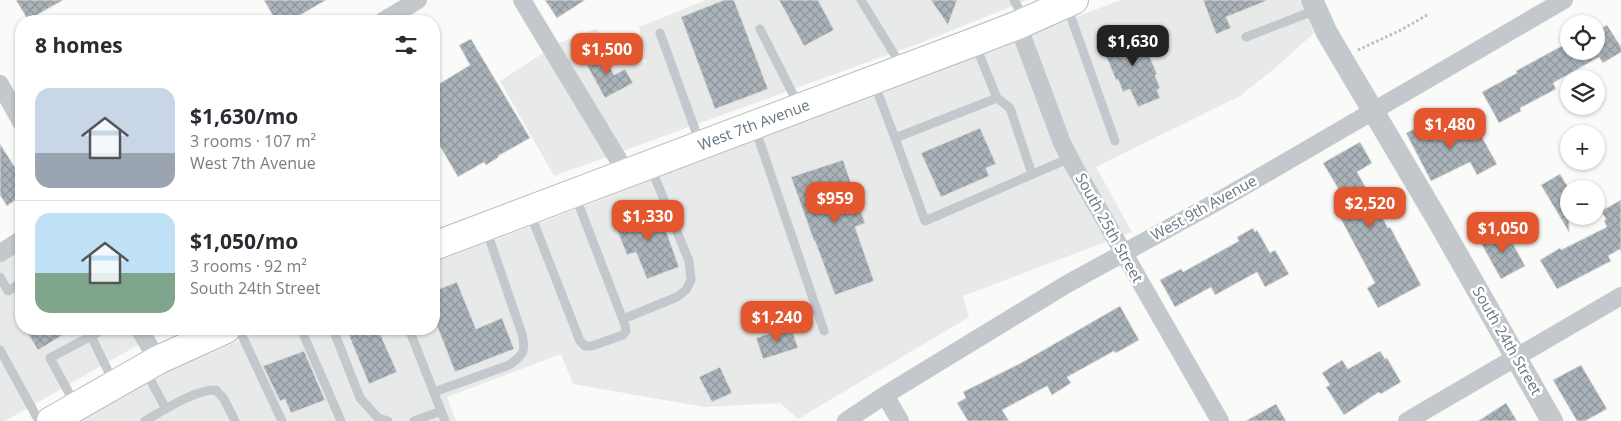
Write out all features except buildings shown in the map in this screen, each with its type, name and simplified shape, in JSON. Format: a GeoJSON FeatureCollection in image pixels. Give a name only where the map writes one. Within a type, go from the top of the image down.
{"type":"FeatureCollection","features":[{"type":"Feature","properties":{"kind":"main road","name":"West 7th Avenue"},"geometry":{"type":"LineString","coordinates":[[440,244],[974,42],[1019,16],[1070,2]]}},
{"type":"Feature","properties":{"kind":"main road"},"geometry":{"type":"LineString","coordinates":[[51,421],[151,364],[213,335]]}},
{"type":"Feature","properties":{"kind":"street"},"geometry":{"type":"LineString","coordinates":[[393,15],[418,0]]}},
{"type":"Feature","properties":{"kind":"street"},"geometry":{"type":"LineString","coordinates":[[522,0],[638,170]]}},
{"type":"Feature","properties":{"kind":"street","name":"West 9th Avenue"},"geometry":{"type":"LineString","coordinates":[[846,421],[885,395],[1067,284],[1222,199],[1564,0]]}},
{"type":"Feature","properties":{"kind":"street","name":"South 24th Street"},"geometry":{"type":"LineString","coordinates":[[1314,5],[1327,33],[1552,421]]}},
{"type":"Feature","properties":{"kind":"street","name":"South 25th Street"},"geometry":{"type":"LineString","coordinates":[[1019,16],[1062,143],[1123,254],[1220,421]]}},
{"type":"Feature","properties":{"kind":"street"},"geometry":{"type":"LineString","coordinates":[[0,84],[15,111]]}},
{"type":"Feature","properties":{"kind":"street"},"geometry":{"type":"LineString","coordinates":[[0,252],[15,243]]}},
{"type":"Feature","properties":{"kind":"street"},"geometry":{"type":"LineString","coordinates":[[1407,421],[1621,296]]}},
{"type":"Feature","properties":{"kind":"street"},"geometry":{"type":"LineString","coordinates":[[141,335],[151,364]]}},
{"type":"Feature","properties":{"kind":"street"},"geometry":{"type":"LineString","coordinates":[[885,395],[900,421]]}},
{"type":"Feature","properties":{"kind":"lane"},"geometry":{"type":"LineString","coordinates":[[861,0],[903,69]]}},
{"type":"Feature","properties":{"kind":"lane"},"geometry":{"type":"LineString","coordinates":[[1070,2],[1115,141]]}},
{"type":"Feature","properties":{"kind":"lane"},"geometry":{"type":"LineString","coordinates":[[1246,37],[1314,5]]}},
{"type":"Feature","properties":{"kind":"lane"},"geometry":{"type":"LineString","coordinates":[[760,29],[800,108]]}},
{"type":"Feature","properties":{"kind":"lane"},"geometry":{"type":"LineString","coordinates":[[660,33],[701,146]]}},
{"type":"Feature","properties":{"kind":"lane"},"geometry":{"type":"LineString","coordinates":[[974,42],[997,98],[1010,108],[1032,174]]}},
{"type":"Feature","properties":{"kind":"lane"},"geometry":{"type":"LineString","coordinates":[[873,81],[925,221],[1070,158]]}},
{"type":"Feature","properties":{"kind":"lane"},"geometry":{"type":"LineString","coordinates":[[895,138],[997,98]]}},
{"type":"Feature","properties":{"kind":"lane"},"geometry":{"type":"LineString","coordinates":[[754,126],[824,332]]}},
{"type":"Feature","properties":{"kind":"lane"},"geometry":{"type":"LineString","coordinates":[[623,319],[677,297],[686,290],[691,280],[689,261],[638,170]]}},
{"type":"Feature","properties":{"kind":"lane"},"geometry":{"type":"LineString","coordinates":[[529,210],[584,346],[592,346],[623,335],[626,331],[623,319],[574,194]]}},
{"type":"Feature","properties":{"kind":"lane"},"geometry":{"type":"LineString","coordinates":[[434,392],[509,364],[520,358],[525,346],[485,227]]}},
{"type":"Feature","properties":{"kind":"lane"},"geometry":{"type":"LineString","coordinates":[[0,277],[8,291],[15,287]]}},
{"type":"Feature","properties":{"kind":"lane"},"geometry":{"type":"LineString","coordinates":[[242,335],[282,421]]}},
{"type":"Feature","properties":{"kind":"lane"},"geometry":{"type":"LineString","coordinates":[[304,335],[341,421]]}},
{"type":"Feature","properties":{"kind":"lane"},"geometry":{"type":"LineString","coordinates":[[335,335],[360,398],[378,418],[388,421]]}},
{"type":"Feature","properties":{"kind":"lane"},"geometry":{"type":"LineString","coordinates":[[411,335],[445,421]]}},
{"type":"Feature","properties":{"kind":"lane"},"geometry":{"type":"LineString","coordinates":[[77,406],[50,358],[91,336],[114,385]]}},
{"type":"Feature","properties":{"kind":"lane"},"geometry":{"type":"LineString","coordinates":[[0,350],[39,421]]}},
{"type":"Feature","properties":{"kind":"lane"},"geometry":{"type":"LineString","coordinates":[[151,364],[166,409]]}},
{"type":"Feature","properties":{"kind":"lane"},"geometry":{"type":"LineString","coordinates":[[145,421],[208,389],[216,390],[224,399],[236,421]]}},
{"type":"Feature","properties":{"kind":"lane"},"geometry":{"type":"LineString","coordinates":[[414,421],[441,411]]}},
{"type":"Feature","properties":{"kind":"path"},"geometry":{"type":"LineString","coordinates":[[1342,58],[1399,31],[1429,14]]}},
{"type":"Feature","properties":{"kind":"shaded area"},"geometry":{"type":"Polygon","coordinates":[[[706,0],[1027,0],[923,42],[554,176],[500,81],[559,43],[596,29],[618,66],[646,63],[639,27],[706,0]]]}},
{"type":"Feature","properties":{"kind":"shaded area"},"geometry":{"type":"Polygon","coordinates":[[[1121,0],[1300,0],[1314,33],[1240,96],[1096,167],[1132,232],[963,296],[969,317],[798,419],[780,403],[704,407],[573,384],[561,354],[447,397],[456,421],[75,421],[140,384],[251,335],[440,335],[440,260],[574,210],[836,107],[1121,0]]]}},
{"type":"Feature","properties":{"kind":"shaded area"},"geometry":{"type":"Polygon","coordinates":[[[15,250],[15,335],[132,335],[138,345],[5,421],[0,421],[0,259],[15,250]]]}}]}
